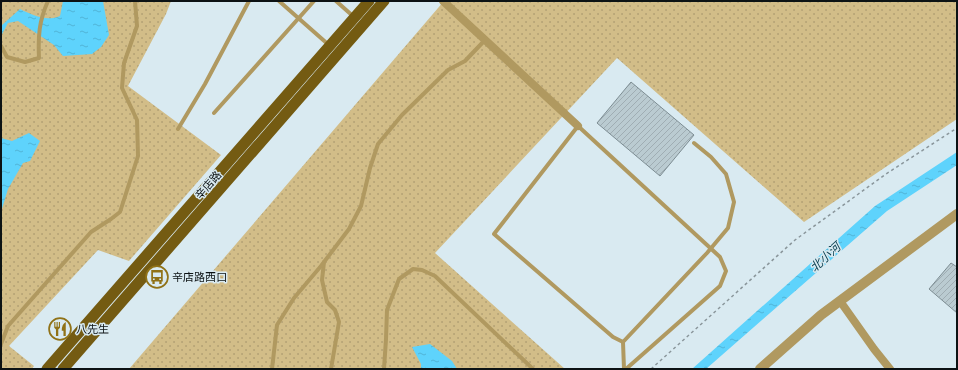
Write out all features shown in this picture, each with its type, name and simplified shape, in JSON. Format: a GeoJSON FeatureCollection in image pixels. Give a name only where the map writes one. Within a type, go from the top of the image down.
{"type":"FeatureCollection","features":[{"type":"Feature","properties":{"kind":"main road","name":"辛店路"},"geometry":{"type":"LineString","coordinates":[[47,369],[369,1]]}},
{"type":"Feature","properties":{"kind":"main road","name":"辛店路"},"geometry":{"type":"LineString","coordinates":[[63,369],[384,1]]}},
{"type":"Feature","properties":{"kind":"street"},"geometry":{"type":"LineString","coordinates":[[444,1],[578,126]]}},
{"type":"Feature","properties":{"kind":"street"},"geometry":{"type":"LineString","coordinates":[[760,369],[821,315],[957,214]]}},
{"type":"Feature","properties":{"kind":"street"},"geometry":{"type":"LineString","coordinates":[[840,301],[890,369]]}},
{"type":"Feature","properties":{"kind":"lane"},"geometry":{"type":"LineString","coordinates":[[1,46],[7,57],[25,62],[40,58],[38,37],[42,15],[48,1]]}},
{"type":"Feature","properties":{"kind":"lane"},"geometry":{"type":"LineString","coordinates":[[1,344],[8,326],[91,232],[120,212],[138,156],[137,120],[122,88],[124,63],[137,26],[135,1]]}},
{"type":"Feature","properties":{"kind":"lane"},"geometry":{"type":"LineString","coordinates":[[178,129],[205,84],[249,1]]}},
{"type":"Feature","properties":{"kind":"lane"},"geometry":{"type":"LineString","coordinates":[[279,1],[330,46]]}},
{"type":"Feature","properties":{"kind":"lane"},"geometry":{"type":"LineString","coordinates":[[214,113],[314,1]]}},
{"type":"Feature","properties":{"kind":"lane"},"geometry":{"type":"LineString","coordinates":[[336,1],[355,17]]}},
{"type":"Feature","properties":{"kind":"lane"},"geometry":{"type":"LineString","coordinates":[[272,369],[277,325],[294,298],[349,230],[361,206],[370,168],[378,144],[402,115],[448,70],[465,61],[485,40]]}},
{"type":"Feature","properties":{"kind":"lane"},"geometry":{"type":"LineString","coordinates":[[623,342],[613,337],[494,234],[578,126],[720,257],[726,271],[720,286],[625,369]]}},
{"type":"Feature","properties":{"kind":"lane"},"geometry":{"type":"LineString","coordinates":[[625,369],[623,342],[707,253],[728,228],[734,202],[726,174],[711,157],[694,143]]}},
{"type":"Feature","properties":{"kind":"lane"},"geometry":{"type":"LineString","coordinates":[[324,262],[322,280],[327,302],[336,310],[339,322],[331,369]]}},
{"type":"Feature","properties":{"kind":"lane"},"geometry":{"type":"LineString","coordinates":[[384,369],[387,310],[399,279],[413,269],[422,270],[435,276],[533,369]]}},
{"type":"Feature","properties":{"kind":"path"},"geometry":{"type":"LineString","coordinates":[[651,369],[795,240],[886,174],[957,128]]}},
{"type":"Feature","properties":{"kind":"shaded area"},"geometry":{"type":"Polygon","coordinates":[[[1,1],[171,1],[166,14],[128,86],[221,155],[129,261],[98,250],[9,346],[34,366],[32,369],[1,369],[1,1]]]}},
{"type":"Feature","properties":{"kind":"shaded area"},"geometry":{"type":"Polygon","coordinates":[[[444,1],[957,1],[957,119],[804,222],[617,58],[435,253],[565,369],[129,369],[444,1]]]}},
{"type":"Feature","properties":{"kind":"water"},"geometry":{"type":"Polygon","coordinates":[[[63,1],[103,1],[109,35],[101,47],[92,54],[63,56],[54,45],[18,21],[8,23],[1,36],[1,26],[20,9],[40,17],[55,18],[60,16],[63,1]]]}},
{"type":"Feature","properties":{"kind":"water"},"geometry":{"type":"Polygon","coordinates":[[[29,133],[40,141],[30,161],[23,163],[8,189],[1,212],[1,138],[12,141],[29,133]]]}},
{"type":"Feature","properties":{"kind":"water","name":"北小河"},"geometry":{"type":"Polygon","coordinates":[[[957,152],[957,165],[887,211],[706,369],[692,369],[875,206],[957,152]]]}},
{"type":"Feature","properties":{"kind":"water"},"geometry":{"type":"Polygon","coordinates":[[[430,344],[452,361],[457,369],[421,369],[421,364],[412,347],[430,344]]]}},
{"type":"Feature","properties":{"kind":"building"},"geometry":{"type":"Polygon","coordinates":[[[631,82],[694,135],[660,176],[597,123],[631,82]]]}},
{"type":"Feature","properties":{"kind":"building"},"geometry":{"type":"Polygon","coordinates":[[[951,263],[957,267],[957,313],[929,289],[951,263]]]}},
{"type":"Feature","properties":{"kind":"place","name":"辛店路西口"},"geometry":{"type":"Point","coordinates":[157,277]}},
{"type":"Feature","properties":{"kind":"place","name":"八先生"},"geometry":{"type":"Point","coordinates":[60,329]}}]}
